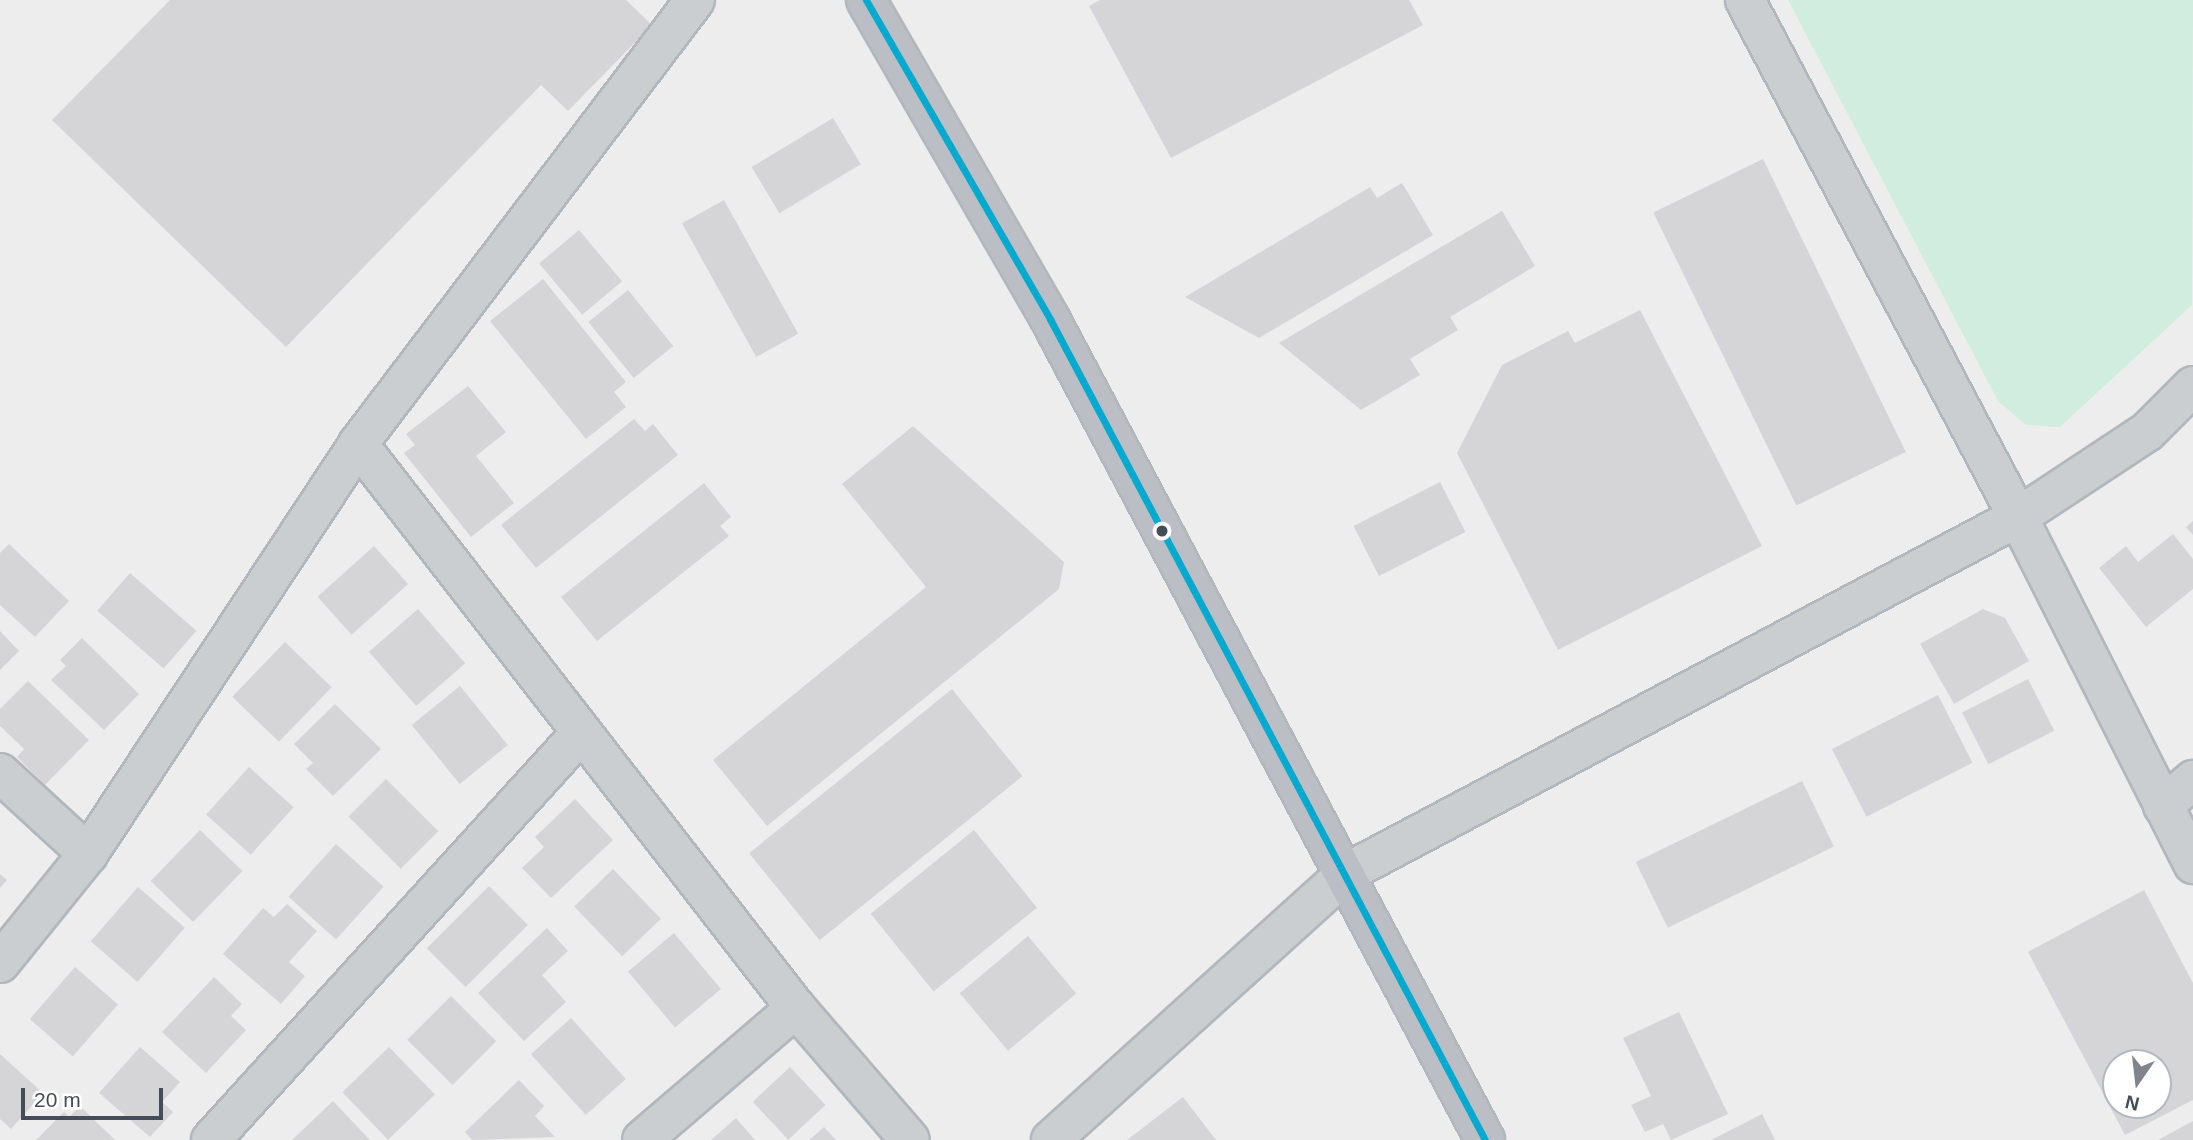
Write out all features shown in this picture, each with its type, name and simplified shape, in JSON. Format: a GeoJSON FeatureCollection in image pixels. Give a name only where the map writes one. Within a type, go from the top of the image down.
{"type":"FeatureCollection","features":[{"type":"Feature","properties":{"kind":"highway"},"geometry":{"type":"LineString","coordinates":[[866,0],[1050,319],[1346,873],[1485,1140]]}},
{"type":"Feature","properties":{"kind":"street"},"geometry":{"type":"LineString","coordinates":[[0,963],[89,854],[358,444],[695,0]]}},
{"type":"Feature","properties":{"kind":"street"},"geometry":{"type":"LineString","coordinates":[[1745,0],[2018,517],[2193,864]]}},
{"type":"Feature","properties":{"kind":"street"},"geometry":{"type":"LineString","coordinates":[[1051,1140],[1346,873],[2018,517],[2147,432],[2193,386]]}},
{"type":"Feature","properties":{"kind":"street"},"geometry":{"type":"LineString","coordinates":[[358,444],[580,734],[796,1009],[910,1140]]}},
{"type":"Feature","properties":{"kind":"street"},"geometry":{"type":"LineString","coordinates":[[211,1140],[580,734]]}},
{"type":"Feature","properties":{"kind":"street"},"geometry":{"type":"LineString","coordinates":[[0,773],[89,854]]}},
{"type":"Feature","properties":{"kind":"street"},"geometry":{"type":"LineString","coordinates":[[2163,806],[2193,780]]}},
{"type":"Feature","properties":{"kind":"street"},"geometry":{"type":"LineString","coordinates":[[642,1140],[796,1009]]}},
{"type":"Feature","properties":{"kind":"green space"},"geometry":{"type":"Polygon","coordinates":[[[1788,0],[2193,0],[2192,305],[2060,427],[2026,425],[1998,401],[1788,0]]]}},
{"type":"Feature","properties":{"kind":"building"},"geometry":{"type":"Polygon","coordinates":[[[170,0],[626,0],[652,25],[568,111],[541,85],[286,347],[52,120],[170,0]]]}},
{"type":"Feature","properties":{"kind":"building"},"geometry":{"type":"Polygon","coordinates":[[[1100,0],[1409,0],[1423,25],[1171,158],[1089,6],[1100,0]]]}},
{"type":"Feature","properties":{"kind":"building"},"geometry":{"type":"Polygon","coordinates":[[[833,118],[861,164],[779,213],[752,167],[833,118]]]}},
{"type":"Feature","properties":{"kind":"building"},"geometry":{"type":"Polygon","coordinates":[[[1763,159],[1906,452],[1796,505],[1653,212],[1763,159]]]}},
{"type":"Feature","properties":{"kind":"building"},"geometry":{"type":"Polygon","coordinates":[[[1402,183],[1433,235],[1259,338],[1185,297],[1370,187],[1377,198],[1402,183]]]}},
{"type":"Feature","properties":{"kind":"building"},"geometry":{"type":"Polygon","coordinates":[[[724,200],[798,334],[756,357],[682,223],[724,200]]]}},
{"type":"Feature","properties":{"kind":"building"},"geometry":{"type":"Polygon","coordinates":[[[1502,211],[1535,266],[1450,317],[1458,330],[1410,359],[1420,375],[1361,410],[1279,343],[1502,211]]]}},
{"type":"Feature","properties":{"kind":"building"},"geometry":{"type":"Polygon","coordinates":[[[579,230],[622,281],[582,315],[539,263],[579,230]]]}},
{"type":"Feature","properties":{"kind":"building"},"geometry":{"type":"Polygon","coordinates":[[[543,279],[626,382],[614,392],[626,407],[586,439],[490,321],[543,279]]]}},
{"type":"Feature","properties":{"kind":"building"},"geometry":{"type":"Polygon","coordinates":[[[628,290],[673,346],[634,378],[588,322],[628,290]]]}},
{"type":"Feature","properties":{"kind":"building"},"geometry":{"type":"Polygon","coordinates":[[[1640,310],[1762,546],[1558,650],[1457,453],[1502,365],[1568,331],[1575,343],[1640,310]]]}},
{"type":"Feature","properties":{"kind":"building"},"geometry":{"type":"Polygon","coordinates":[[[468,386],[506,432],[476,456],[514,503],[471,537],[404,453],[415,445],[406,434],[468,386]]]}},
{"type":"Feature","properties":{"kind":"building"},"geometry":{"type":"Polygon","coordinates":[[[634,419],[645,431],[653,424],[678,455],[536,568],[501,525],[634,419]]]}},
{"type":"Feature","properties":{"kind":"building"},"geometry":{"type":"Polygon","coordinates":[[[913,426],[1064,562],[1059,589],[767,826],[713,760],[926,587],[842,484],[913,426]]]}},
{"type":"Feature","properties":{"kind":"building"},"geometry":{"type":"Polygon","coordinates":[[[1440,482],[1465,532],[1379,576],[1354,526],[1440,482]]]}},
{"type":"Feature","properties":{"kind":"building"},"geometry":{"type":"Polygon","coordinates":[[[704,483],[731,517],[720,526],[729,536],[597,641],[561,597],[704,483]]]}},
{"type":"Feature","properties":{"kind":"building"},"geometry":{"type":"Polygon","coordinates":[[[2193,521],[2193,535],[2186,527],[2193,521]]]}},
{"type":"Feature","properties":{"kind":"building"},"geometry":{"type":"Polygon","coordinates":[[[2173,534],[2193,559],[2193,589],[2146,627],[2099,568],[2126,546],[2138,562],[2173,534]]]}},
{"type":"Feature","properties":{"kind":"building"},"geometry":{"type":"Polygon","coordinates":[[[9,544],[69,601],[35,637],[0,605],[0,553],[9,544]]]}},
{"type":"Feature","properties":{"kind":"building"},"geometry":{"type":"Polygon","coordinates":[[[374,546],[408,584],[352,635],[318,597],[374,546]]]}},
{"type":"Feature","properties":{"kind":"building"},"geometry":{"type":"Polygon","coordinates":[[[130,573],[196,631],[164,668],[97,611],[130,573]]]}},
{"type":"Feature","properties":{"kind":"building"},"geometry":{"type":"Polygon","coordinates":[[[418,609],[465,663],[416,706],[369,652],[418,609]]]}},
{"type":"Feature","properties":{"kind":"building"},"geometry":{"type":"Polygon","coordinates":[[[1983,609],[2005,618],[2029,661],[1954,704],[1920,644],[1983,609]]]}},
{"type":"Feature","properties":{"kind":"building"},"geometry":{"type":"Polygon","coordinates":[[[0,631],[19,651],[0,670],[0,631]]]}},
{"type":"Feature","properties":{"kind":"building"},"geometry":{"type":"Polygon","coordinates":[[[82,638],[139,694],[104,730],[51,680],[66,666],[60,660],[82,638]]]}},
{"type":"Feature","properties":{"kind":"building"},"geometry":{"type":"Polygon","coordinates":[[[285,642],[332,687],[279,742],[232,697],[285,642]]]}},
{"type":"Feature","properties":{"kind":"building"},"geometry":{"type":"Polygon","coordinates":[[[2028,679],[2054,731],[1988,764],[1962,713],[2028,679]]]}},
{"type":"Feature","properties":{"kind":"building"},"geometry":{"type":"Polygon","coordinates":[[[28,681],[89,740],[45,785],[17,757],[24,749],[0,726],[0,709],[28,681]]]}},
{"type":"Feature","properties":{"kind":"building"},"geometry":{"type":"Polygon","coordinates":[[[460,686],[508,745],[460,784],[412,725],[460,686]]]}},
{"type":"Feature","properties":{"kind":"building"},"geometry":{"type":"Polygon","coordinates":[[[952,689],[1022,776],[820,940],[749,853],[952,689]]]}},
{"type":"Feature","properties":{"kind":"building"},"geometry":{"type":"Polygon","coordinates":[[[1938,695],[1973,763],[1866,817],[1832,749],[1938,695]]]}},
{"type":"Feature","properties":{"kind":"building"},"geometry":{"type":"Polygon","coordinates":[[[335,704],[381,749],[333,796],[306,769],[313,763],[294,744],[335,704]]]}},
{"type":"Feature","properties":{"kind":"building"},"geometry":{"type":"Polygon","coordinates":[[[249,767],[294,807],[251,855],[206,815],[249,767]]]}},
{"type":"Feature","properties":{"kind":"building"},"geometry":{"type":"Polygon","coordinates":[[[386,779],[438,831],[401,869],[349,816],[386,779]]]}},
{"type":"Feature","properties":{"kind":"building"},"geometry":{"type":"Polygon","coordinates":[[[1802,781],[1834,847],[1668,928],[1636,862],[1802,781]]]}},
{"type":"Feature","properties":{"kind":"building"},"geometry":{"type":"Polygon","coordinates":[[[575,799],[613,840],[551,898],[522,868],[544,847],[535,837],[575,799]]]}},
{"type":"Feature","properties":{"kind":"building"},"geometry":{"type":"Polygon","coordinates":[[[200,830],[242,871],[193,922],[151,881],[200,830]]]}},
{"type":"Feature","properties":{"kind":"building"},"geometry":{"type":"Polygon","coordinates":[[[974,830],[1037,908],[934,991],[871,914],[974,830]]]}},
{"type":"Feature","properties":{"kind":"building"},"geometry":{"type":"Polygon","coordinates":[[[336,844],[384,887],[336,940],[288,897],[336,844]]]}},
{"type":"Feature","properties":{"kind":"building"},"geometry":{"type":"Polygon","coordinates":[[[613,869],[661,919],[622,956],[574,907],[613,869]]]}},
{"type":"Feature","properties":{"kind":"building"},"geometry":{"type":"Polygon","coordinates":[[[0,874],[7,880],[0,888],[0,874]]]}},
{"type":"Feature","properties":{"kind":"building"},"geometry":{"type":"Polygon","coordinates":[[[489,886],[528,925],[466,987],[427,948],[489,886]]]}},
{"type":"Feature","properties":{"kind":"building"},"geometry":{"type":"Polygon","coordinates":[[[138,887],[185,928],[138,982],[91,941],[138,887]]]}},
{"type":"Feature","properties":{"kind":"building"},"geometry":{"type":"Polygon","coordinates":[[[2144,890],[2193,983],[2193,1100],[2172,1111],[2172,1049],[2102,1049],[2102,1092],[2028,952],[2144,890]]]}},
{"type":"Feature","properties":{"kind":"building"},"geometry":{"type":"Polygon","coordinates":[[[287,904],[317,931],[289,962],[305,976],[281,1004],[223,954],[263,908],[274,917],[287,904]]]}},
{"type":"Feature","properties":{"kind":"building"},"geometry":{"type":"Polygon","coordinates":[[[547,928],[568,951],[542,975],[566,1002],[524,1041],[478,993],[547,928]]]}},
{"type":"Feature","properties":{"kind":"building"},"geometry":{"type":"Polygon","coordinates":[[[674,933],[721,989],[675,1027],[628,972],[674,933]]]}},
{"type":"Feature","properties":{"kind":"building"},"geometry":{"type":"Polygon","coordinates":[[[1028,936],[1076,993],[1008,1051],[960,993],[1028,936]]]}},
{"type":"Feature","properties":{"kind":"building"},"geometry":{"type":"Polygon","coordinates":[[[75,967],[118,1004],[73,1056],[30,1019],[75,967]]]}},
{"type":"Feature","properties":{"kind":"building"},"geometry":{"type":"Polygon","coordinates":[[[214,977],[242,1004],[231,1016],[246,1030],[206,1073],[162,1032],[214,977]]]}},
{"type":"Feature","properties":{"kind":"building"},"geometry":{"type":"Polygon","coordinates":[[[451,996],[496,1041],[452,1085],[407,1040],[451,996]]]}},
{"type":"Feature","properties":{"kind":"building"},"geometry":{"type":"Polygon","coordinates":[[[1679,1012],[1728,1114],[1671,1140],[1663,1124],[1645,1132],[1631,1105],[1651,1096],[1623,1038],[1679,1012]]]}},
{"type":"Feature","properties":{"kind":"building"},"geometry":{"type":"Polygon","coordinates":[[[571,1018],[626,1079],[586,1115],[531,1054],[571,1018]]]}},
{"type":"Feature","properties":{"kind":"building"},"geometry":{"type":"Polygon","coordinates":[[[140,1047],[180,1082],[162,1102],[173,1112],[150,1137],[99,1093],[140,1047]]]}},
{"type":"Feature","properties":{"kind":"building"},"geometry":{"type":"Polygon","coordinates":[[[389,1047],[435,1094],[388,1140],[342,1092],[389,1047]]]}},
{"type":"Feature","properties":{"kind":"building"},"geometry":{"type":"Polygon","coordinates":[[[0,1054],[43,1093],[11,1129],[0,1119],[0,1054]]]}},
{"type":"Feature","properties":{"kind":"building"},"geometry":{"type":"Polygon","coordinates":[[[790,1067],[825,1105],[788,1140],[753,1102],[790,1067]]]}},
{"type":"Feature","properties":{"kind":"building"},"geometry":{"type":"Polygon","coordinates":[[[519,1080],[544,1106],[535,1116],[555,1137],[472,1140],[465,1132],[519,1080]]]}},
{"type":"Feature","properties":{"kind":"building"},"geometry":{"type":"Polygon","coordinates":[[[1183,1097],[1216,1140],[1127,1140],[1183,1097]]]}},
{"type":"Feature","properties":{"kind":"building"},"geometry":{"type":"Polygon","coordinates":[[[333,1101],[370,1140],[292,1140],[333,1101]]]}},
{"type":"Feature","properties":{"kind":"building"},"geometry":{"type":"Polygon","coordinates":[[[80,1106],[115,1140],[36,1140],[64,1112],[69,1117],[80,1106]]]}},
{"type":"Feature","properties":{"kind":"building"},"geometry":{"type":"Polygon","coordinates":[[[1762,1114],[1775,1140],[1711,1140],[1762,1114]]]}},
{"type":"Feature","properties":{"kind":"building"},"geometry":{"type":"Polygon","coordinates":[[[736,1118],[755,1140],[711,1140],[736,1118]]]}},
{"type":"Feature","properties":{"kind":"building"},"geometry":{"type":"Polygon","coordinates":[[[2117,1119],[2156,1119],[2125,1135],[2117,1119]]]}},
{"type":"Feature","properties":{"kind":"building"},"geometry":{"type":"Polygon","coordinates":[[[2193,1121],[2193,1140],[2158,1140],[2193,1121]]]}},
{"type":"Feature","properties":{"kind":"building"},"geometry":{"type":"Polygon","coordinates":[[[824,1127],[836,1140],[809,1140],[824,1127]]]}},
{"type":"Feature","properties":{"kind":"transit line"},"geometry":{"type":"LineString","coordinates":[[866,0],[1050,319],[1485,1140]]}}]}
